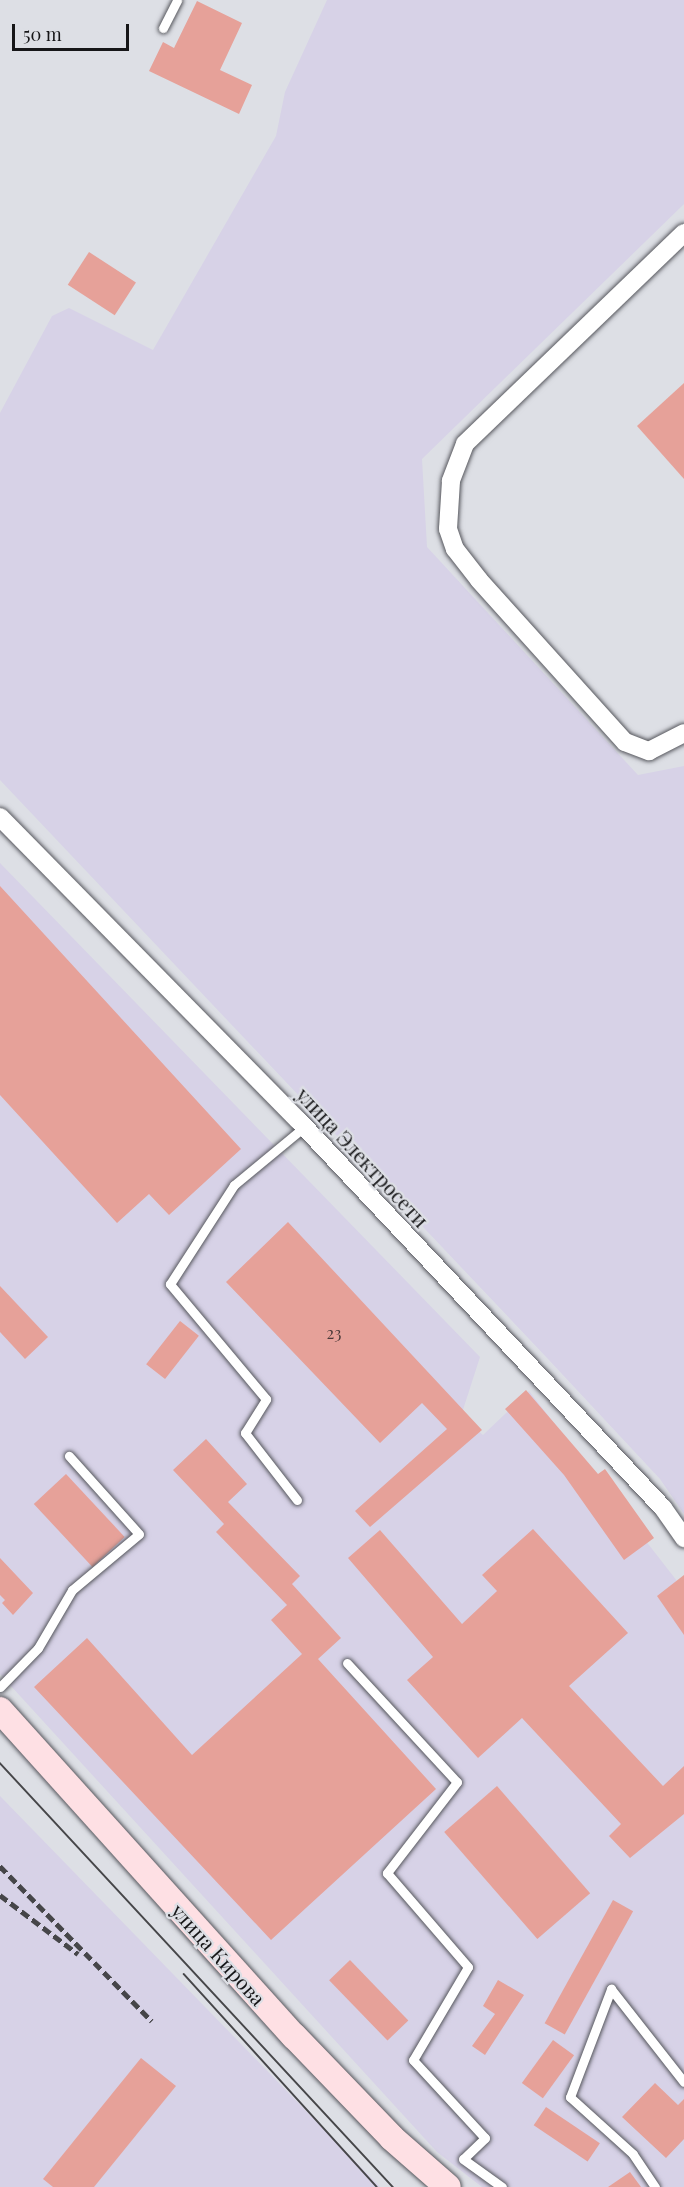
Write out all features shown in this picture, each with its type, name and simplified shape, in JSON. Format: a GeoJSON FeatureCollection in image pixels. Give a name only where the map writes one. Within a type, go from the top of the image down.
{"type":"FeatureCollection","features":[{"type":"Feature","properties":{"kind":"main road","name":"улица Кирова"},"geometry":{"type":"LineString","coordinates":[[0,1710],[294,2036],[392,2138],[448,2187]]}},
{"type":"Feature","properties":{"kind":"street"},"geometry":{"type":"LineString","coordinates":[[684,233],[465,444],[451,481],[448,529],[455,549],[478,580],[625,742],[649,751],[684,733]]}},
{"type":"Feature","properties":{"kind":"street","name":"улица Электросети"},"geometry":{"type":"LineString","coordinates":[[0,817],[304,1126],[663,1508],[684,1538]]}},
{"type":"Feature","properties":{"kind":"lane"},"geometry":{"type":"LineString","coordinates":[[163,28],[177,0]]}},
{"type":"Feature","properties":{"kind":"lane"},"geometry":{"type":"LineString","coordinates":[[297,1500],[245,1433],[266,1399],[170,1284],[234,1185],[304,1126]]}},
{"type":"Feature","properties":{"kind":"lane"},"geometry":{"type":"LineString","coordinates":[[0,1687],[38,1648],[72,1590],[139,1534],[69,1456]]}},
{"type":"Feature","properties":{"kind":"lane"},"geometry":{"type":"LineString","coordinates":[[347,1663],[457,1782],[387,1873],[468,1967],[413,2060],[485,2138],[464,2159],[502,2187]]}},
{"type":"Feature","properties":{"kind":"lane"},"geometry":{"type":"LineString","coordinates":[[655,2187],[633,2154],[570,2097],[611,1989],[684,2082]]}},
{"type":"Feature","properties":{"kind":"shaded area"},"geometry":{"type":"Polygon","coordinates":[[[327,0],[684,0],[684,204],[422,459],[427,547],[638,775],[684,766],[684,1514],[660,1479],[0,780],[0,413],[52,316],[69,308],[153,350],[276,136],[285,92],[327,0]]]}},
{"type":"Feature","properties":{"kind":"shaded area"},"geometry":{"type":"Polygon","coordinates":[[[0,863],[480,1357],[461,1416],[483,1435],[529,1391],[684,1590],[684,2187],[482,2187],[437,2152],[0,1674],[0,863]]]}},
{"type":"Feature","properties":{"kind":"shaded area"},"geometry":{"type":"Polygon","coordinates":[[[0,1796],[380,2187],[0,2187],[0,1796]]]}},
{"type":"Feature","properties":{"kind":"building"},"geometry":{"type":"Polygon","coordinates":[[[197,1],[242,23],[220,70],[252,85],[239,114],[149,71],[163,42],[174,48],[197,1]]]}},
{"type":"Feature","properties":{"kind":"building"},"geometry":{"type":"Polygon","coordinates":[[[89,252],[136,282],[115,315],[68,285],[89,252]]]}},
{"type":"Feature","properties":{"kind":"building"},"geometry":{"type":"Polygon","coordinates":[[[684,383],[684,479],[637,426],[684,383]]]}},
{"type":"Feature","properties":{"kind":"building"},"geometry":{"type":"Polygon","coordinates":[[[0,886],[241,1149],[169,1215],[149,1194],[117,1223],[0,1095],[0,886]]]}},
{"type":"Feature","properties":{"kind":"building"},"geometry":{"type":"Polygon","coordinates":[[[288,1222],[482,1430],[370,1527],[355,1511],[447,1429],[422,1403],[380,1443],[226,1282],[288,1222]]]}},
{"type":"Feature","properties":{"kind":"building"},"geometry":{"type":"Polygon","coordinates":[[[0,1286],[48,1337],[25,1359],[0,1332],[0,1286]]]}},
{"type":"Feature","properties":{"kind":"building"},"geometry":{"type":"Polygon","coordinates":[[[180,1321],[199,1336],[165,1379],[146,1364],[180,1321]]]}},
{"type":"Feature","properties":{"kind":"building"},"geometry":{"type":"Polygon","coordinates":[[[526,1390],[598,1474],[605,1469],[654,1538],[624,1560],[564,1475],[505,1409],[526,1390]]]}},
{"type":"Feature","properties":{"kind":"building"},"geometry":{"type":"Polygon","coordinates":[[[206,1439],[247,1484],[228,1502],[300,1576],[292,1584],[341,1638],[318,1659],[436,1789],[271,1940],[34,1687],[87,1638],[192,1755],[302,1654],[271,1620],[287,1605],[216,1532],[224,1524],[173,1470],[206,1439]]]}},
{"type":"Feature","properties":{"kind":"building"},"geometry":{"type":"Polygon","coordinates":[[[66,1474],[125,1537],[92,1567],[34,1504],[66,1474]]]}},
{"type":"Feature","properties":{"kind":"building"},"geometry":{"type":"Polygon","coordinates":[[[533,1529],[628,1633],[569,1686],[663,1786],[684,1766],[684,1814],[630,1858],[609,1836],[621,1824],[522,1718],[478,1758],[407,1680],[433,1657],[348,1558],[380,1530],[462,1624],[497,1591],[482,1575],[533,1529]]]}},
{"type":"Feature","properties":{"kind":"building"},"geometry":{"type":"Polygon","coordinates":[[[0,1558],[33,1593],[13,1615],[2,1603],[5,1600],[0,1595],[0,1558]]]}},
{"type":"Feature","properties":{"kind":"building"},"geometry":{"type":"Polygon","coordinates":[[[684,1575],[684,1635],[657,1596],[684,1575]]]}},
{"type":"Feature","properties":{"kind":"building"},"geometry":{"type":"Polygon","coordinates":[[[497,1786],[590,1893],[537,1939],[444,1832],[497,1786]]]}},
{"type":"Feature","properties":{"kind":"building"},"geometry":{"type":"Polygon","coordinates":[[[613,1900],[633,1911],[565,2034],[545,2023],[613,1900]]]}},
{"type":"Feature","properties":{"kind":"building"},"geometry":{"type":"Polygon","coordinates":[[[350,1960],[408,2020],[387,2041],[329,1980],[350,1960]]]}},
{"type":"Feature","properties":{"kind":"building"},"geometry":{"type":"Polygon","coordinates":[[[498,1980],[524,1995],[485,2055],[472,2046],[495,2014],[483,2006],[498,1980]]]}},
{"type":"Feature","properties":{"kind":"building"},"geometry":{"type":"Polygon","coordinates":[[[553,2040],[574,2055],[543,2098],[522,2083],[553,2040]]]}},
{"type":"Feature","properties":{"kind":"building"},"geometry":{"type":"Polygon","coordinates":[[[141,2058],[176,2086],[94,2187],[53,2187],[43,2179],[141,2058]]]}},
{"type":"Feature","properties":{"kind":"building"},"geometry":{"type":"Polygon","coordinates":[[[655,2083],[678,2105],[684,2099],[684,2139],[666,2158],[622,2117],[655,2083]]]}},
{"type":"Feature","properties":{"kind":"building"},"geometry":{"type":"Polygon","coordinates":[[[546,2107],[600,2143],[588,2162],[534,2125],[546,2107]]]}},
{"type":"Feature","properties":{"kind":"building"},"geometry":{"type":"Polygon","coordinates":[[[630,2172],[641,2187],[608,2187],[630,2172]]]}},
{"type":"Feature","properties":{"kind":"tram line"},"geometry":{"type":"LineString","coordinates":[[0,1763],[393,2187]]}},
{"type":"Feature","properties":{"kind":"tram line"},"geometry":{"type":"LineString","coordinates":[[184,1974],[377,2187]]}},
{"type":"Feature","properties":{"kind":"railway"},"geometry":{"type":"LineString","coordinates":[[0,1866],[152,2021]]}},
{"type":"Feature","properties":{"kind":"railway"},"geometry":{"type":"LineString","coordinates":[[0,1895],[78,1954]]}}]}
